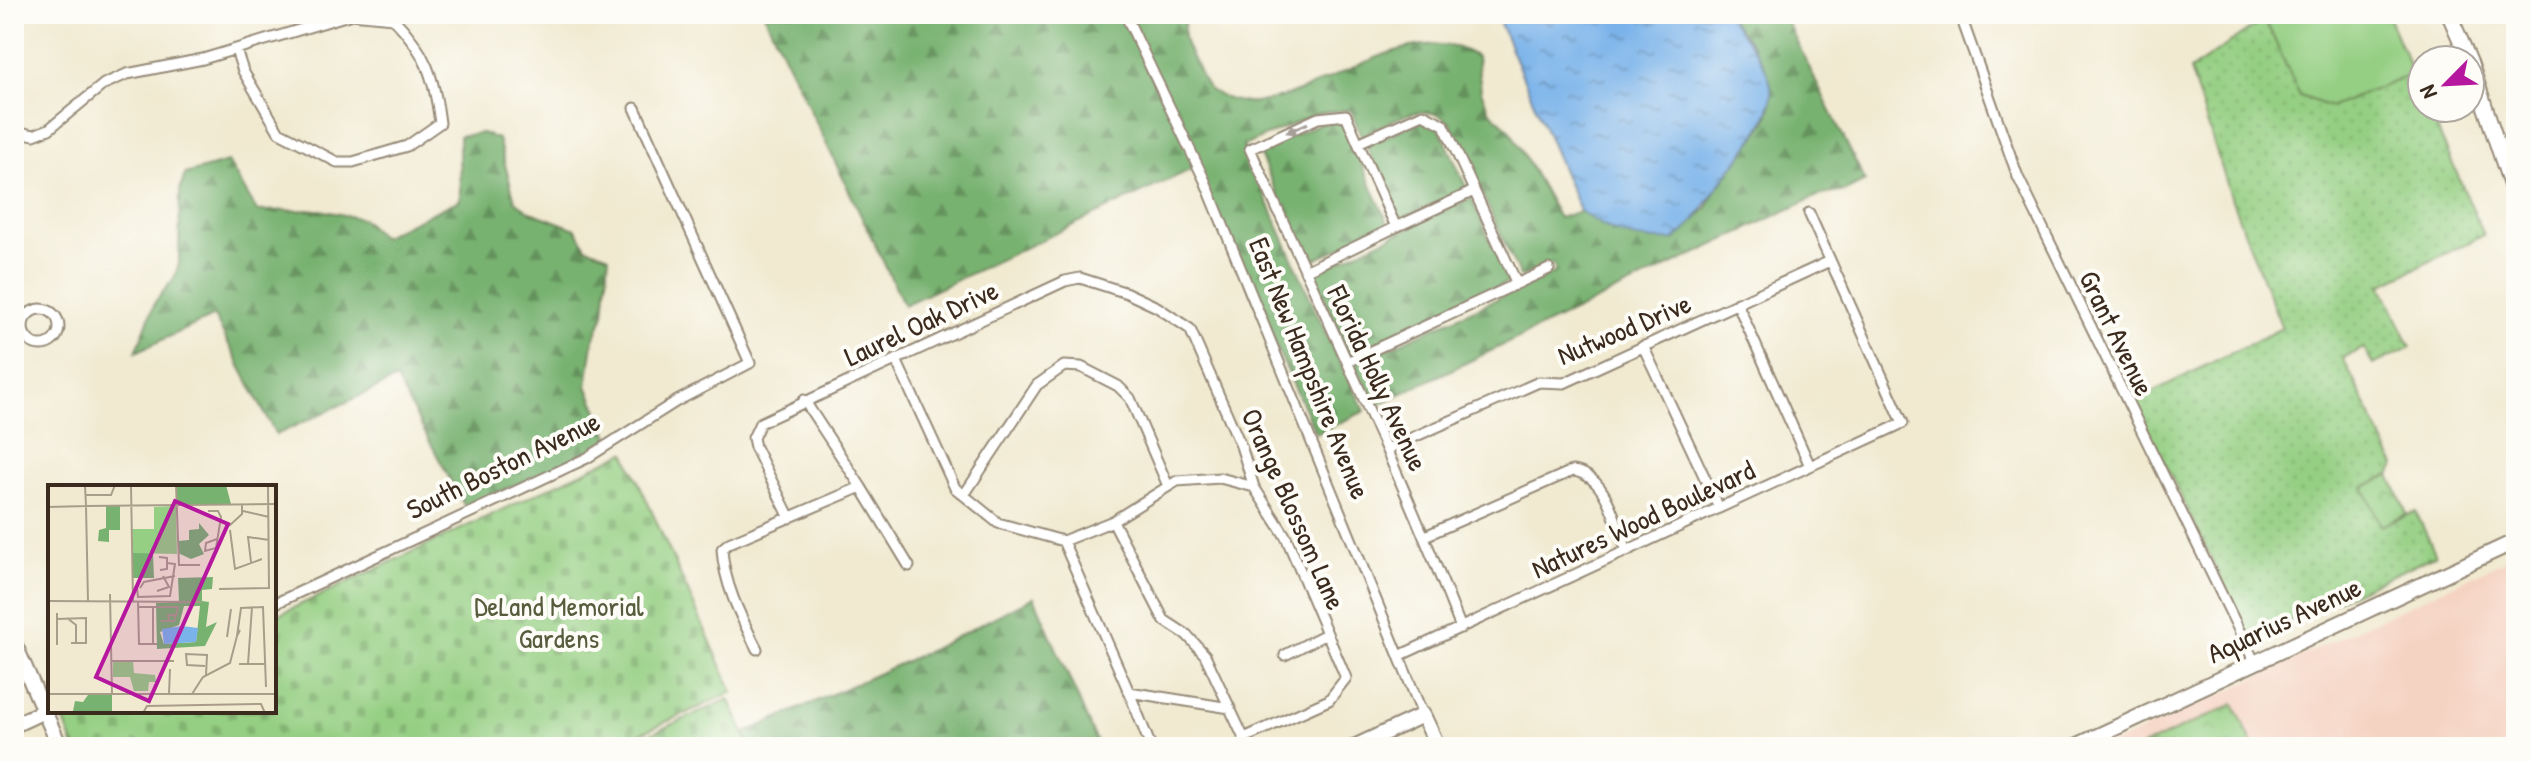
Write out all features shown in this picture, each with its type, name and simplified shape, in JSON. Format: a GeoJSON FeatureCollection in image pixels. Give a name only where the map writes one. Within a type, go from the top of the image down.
{"type":"FeatureCollection","features":[{"type":"Feature","properties":{"kind":"street"},"geometry":{"type":"LineString","coordinates":[[14,131],[34,135],[49,129],[104,84],[127,74],[236,50],[352,14],[393,18],[418,44],[436,85],[440,123],[407,146],[353,162],[337,162],[279,132],[243,71],[236,50]]}},
{"type":"Feature","properties":{"kind":"street","name":"East New Hampshire Avenue"},"geometry":{"type":"LineString","coordinates":[[1125,14],[1205,181],[1438,747]]}},
{"type":"Feature","properties":{"kind":"street","name":"Grant Avenue"},"geometry":{"type":"LineString","coordinates":[[1960,14],[2018,177],[2255,663]]}},
{"type":"Feature","properties":{"kind":"street"},"geometry":{"type":"LineString","coordinates":[[2449,14],[2462,44]]}},
{"type":"Feature","properties":{"kind":"street","name":"South Boston Avenue"},"geometry":{"type":"LineString","coordinates":[[276,603],[587,458],[677,401],[750,363],[635,108]]}},
{"type":"Feature","properties":{"kind":"street"},"geometry":{"type":"LineString","coordinates":[[2486,109],[2516,200]]}},
{"type":"Feature","properties":{"kind":"street"},"geometry":{"type":"LineString","coordinates":[[1396,227],[1358,143],[1423,114],[1435,117],[1444,125],[1517,284]]}},
{"type":"Feature","properties":{"kind":"street","name":"Florida Holly Avenue"},"geometry":{"type":"LineString","coordinates":[[1358,143],[1346,115],[1318,118],[1250,149],[1389,448],[1461,628]]}},
{"type":"Feature","properties":{"kind":"street"},"geometry":{"type":"LineString","coordinates":[[1305,271],[1474,191]]}},
{"type":"Feature","properties":{"kind":"street"},"geometry":{"type":"LineString","coordinates":[[1809,213],[1830,261]]}},
{"type":"Feature","properties":{"kind":"street","name":"Natures Wood Boulevard"},"geometry":{"type":"LineString","coordinates":[[1401,655],[1903,423],[1830,261]]}},
{"type":"Feature","properties":{"kind":"street","name":"Nutwood Drive"},"geometry":{"type":"LineString","coordinates":[[1389,448],[1539,382],[1564,383],[1830,261]]}},
{"type":"Feature","properties":{"kind":"street"},"geometry":{"type":"LineString","coordinates":[[1347,362],[1549,269]]}},
{"type":"Feature","properties":{"kind":"street","name":"Laurel Oak Drive"},"geometry":{"type":"LineString","coordinates":[[790,518],[755,447],[753,438],[760,423],[804,400],[897,362],[1065,281],[1080,278],[1127,293]]}},
{"type":"Feature","properties":{"kind":"street","name":"Orange Blossom Lane"},"geometry":{"type":"LineString","coordinates":[[1127,293],[1157,307],[1190,329],[1241,446],[1254,487],[1286,537],[1346,678],[1343,686],[1329,700],[1246,742]]}},
{"type":"Feature","properties":{"kind":"street"},"geometry":{"type":"LineString","coordinates":[[1737,303],[1810,466]]}},
{"type":"Feature","properties":{"kind":"street"},"geometry":{"type":"LineString","coordinates":[[33,311],[49,311],[58,319],[58,335],[50,344],[37,345],[26,337],[19,323],[33,311]]}},
{"type":"Feature","properties":{"kind":"street"},"geometry":{"type":"LineString","coordinates":[[1643,346],[1719,508]]}},
{"type":"Feature","properties":{"kind":"street"},"geometry":{"type":"LineString","coordinates":[[897,362],[955,488],[998,523],[1063,541],[1113,521],[1168,486],[1187,479],[1220,478],[1254,487]]}},
{"type":"Feature","properties":{"kind":"street"},"geometry":{"type":"LineString","coordinates":[[964,495],[1037,385],[1064,366],[1093,373],[1118,386],[1130,398],[1168,486]]}},
{"type":"Feature","properties":{"kind":"street"},"geometry":{"type":"LineString","coordinates":[[804,400],[909,566]]}},
{"type":"Feature","properties":{"kind":"street"},"geometry":{"type":"LineString","coordinates":[[1425,536],[1572,471],[1590,476],[1603,493],[1627,551]]}},
{"type":"Feature","properties":{"kind":"street"},"geometry":{"type":"LineString","coordinates":[[757,649],[737,610],[723,566],[722,549],[861,487]]}},
{"type":"Feature","properties":{"kind":"street"},"geometry":{"type":"LineString","coordinates":[[1113,521],[1164,620],[1187,635],[1205,655],[1246,742]]}},
{"type":"Feature","properties":{"kind":"street"},"geometry":{"type":"LineString","coordinates":[[1063,541],[1151,747]]}},
{"type":"Feature","properties":{"kind":"street","name":"Aquarius Avenue"},"geometry":{"type":"LineString","coordinates":[[2074,747],[2516,541]]}},
{"type":"Feature","properties":{"kind":"street"},"geometry":{"type":"LineString","coordinates":[[1285,655],[1326,634]]}},
{"type":"Feature","properties":{"kind":"street"},"geometry":{"type":"LineString","coordinates":[[14,643],[47,710],[14,725]]}},
{"type":"Feature","properties":{"kind":"street"},"geometry":{"type":"LineString","coordinates":[[1129,692],[1230,708]]}},
{"type":"Feature","properties":{"kind":"street"},"geometry":{"type":"LineString","coordinates":[[48,713],[60,747]]}},
{"type":"Feature","properties":{"kind":"street"},"geometry":{"type":"LineString","coordinates":[[1354,747],[1423,715]]}},
{"type":"Feature","properties":{"kind":"shaded area"},"geometry":{"type":"Polygon","coordinates":[[[2516,555],[2516,747],[2108,747],[2516,555]]]}},
{"type":"Feature","properties":{"kind":"green space"},"geometry":{"type":"Polygon","coordinates":[[[764,14],[1187,14],[1185,41],[1204,83],[1212,91],[1240,102],[1272,100],[1377,57],[1412,47],[1446,45],[1477,57],[1481,91],[1489,110],[1510,130],[1559,218],[1580,211],[1624,234],[1674,240],[1707,208],[1715,191],[1766,122],[1771,106],[1753,46],[1726,14],[1783,14],[1865,181],[1845,191],[1817,196],[1375,406],[1354,364],[1556,272],[1553,263],[1520,277],[1450,123],[1440,116],[1429,112],[1406,115],[1361,136],[1351,110],[1318,113],[1243,146],[1331,345],[1365,411],[1316,434],[1194,168],[904,305],[764,14]]]}},
{"type":"Feature","properties":{"kind":"green space"},"geometry":{"type":"Polygon","coordinates":[[[2277,14],[2387,14],[2406,58],[2406,77],[2331,107],[2300,96],[2265,19],[2277,14]]]}},
{"type":"Feature","properties":{"kind":"green space"},"geometry":{"type":"Polygon","coordinates":[[[2265,19],[2300,96],[2331,107],[2406,77],[2406,124],[2435,124],[2484,235],[2381,285],[2411,347],[2373,365],[2364,348],[2343,358],[2395,466],[2390,475],[2364,487],[2382,525],[2416,512],[2436,555],[2251,639],[2134,401],[2282,328],[2233,203],[2190,70],[2265,19]]]}},
{"type":"Feature","properties":{"kind":"green space"},"geometry":{"type":"Polygon","coordinates":[[[1423,120],[1440,129],[1467,189],[1400,220],[1366,145],[1423,120]]]}},
{"type":"Feature","properties":{"kind":"green space"},"geometry":{"type":"Polygon","coordinates":[[[1342,121],[1389,225],[1308,263],[1258,151],[1319,124],[1342,121]]]}},
{"type":"Feature","properties":{"kind":"green space"},"geometry":{"type":"Polygon","coordinates":[[[482,133],[498,139],[515,201],[531,212],[576,229],[586,247],[609,256],[604,314],[593,342],[587,386],[610,438],[585,454],[465,507],[396,379],[276,435],[214,316],[136,352],[155,302],[174,278],[179,264],[180,190],[185,174],[228,162],[257,211],[321,210],[362,219],[381,237],[460,200],[459,136],[482,133]]]}},
{"type":"Feature","properties":{"kind":"green space"},"geometry":{"type":"Polygon","coordinates":[[[1471,198],[1509,282],[1350,355],[1313,273],[1471,198]]]}},
{"type":"Feature","properties":{"kind":"green space","name":"DeLand Memorial Gardens"},"geometry":{"type":"Polygon","coordinates":[[[625,452],[733,692],[610,747],[74,747],[63,718],[74,713],[276,713],[276,616],[625,452]]]}},
{"type":"Feature","properties":{"kind":"green space"},"geometry":{"type":"Polygon","coordinates":[[[2390,475],[2407,514],[2381,526],[2364,487],[2390,475]]]}},
{"type":"Feature","properties":{"kind":"green space"},"geometry":{"type":"Polygon","coordinates":[[[1034,597],[1099,747],[750,747],[745,733],[933,649],[1034,597]]]}},
{"type":"Feature","properties":{"kind":"green space"},"geometry":{"type":"Polygon","coordinates":[[[729,699],[750,747],[621,747],[729,699]]]}},
{"type":"Feature","properties":{"kind":"green space"},"geometry":{"type":"Polygon","coordinates":[[[2234,704],[2254,747],[2141,747],[2234,704]]]}},
{"type":"Feature","properties":{"kind":"water"},"geometry":{"type":"Polygon","coordinates":[[[1496,14],[1726,14],[1760,59],[1769,77],[1772,94],[1769,110],[1747,148],[1698,216],[1674,240],[1647,240],[1624,235],[1580,211],[1496,14]]]}}]}
